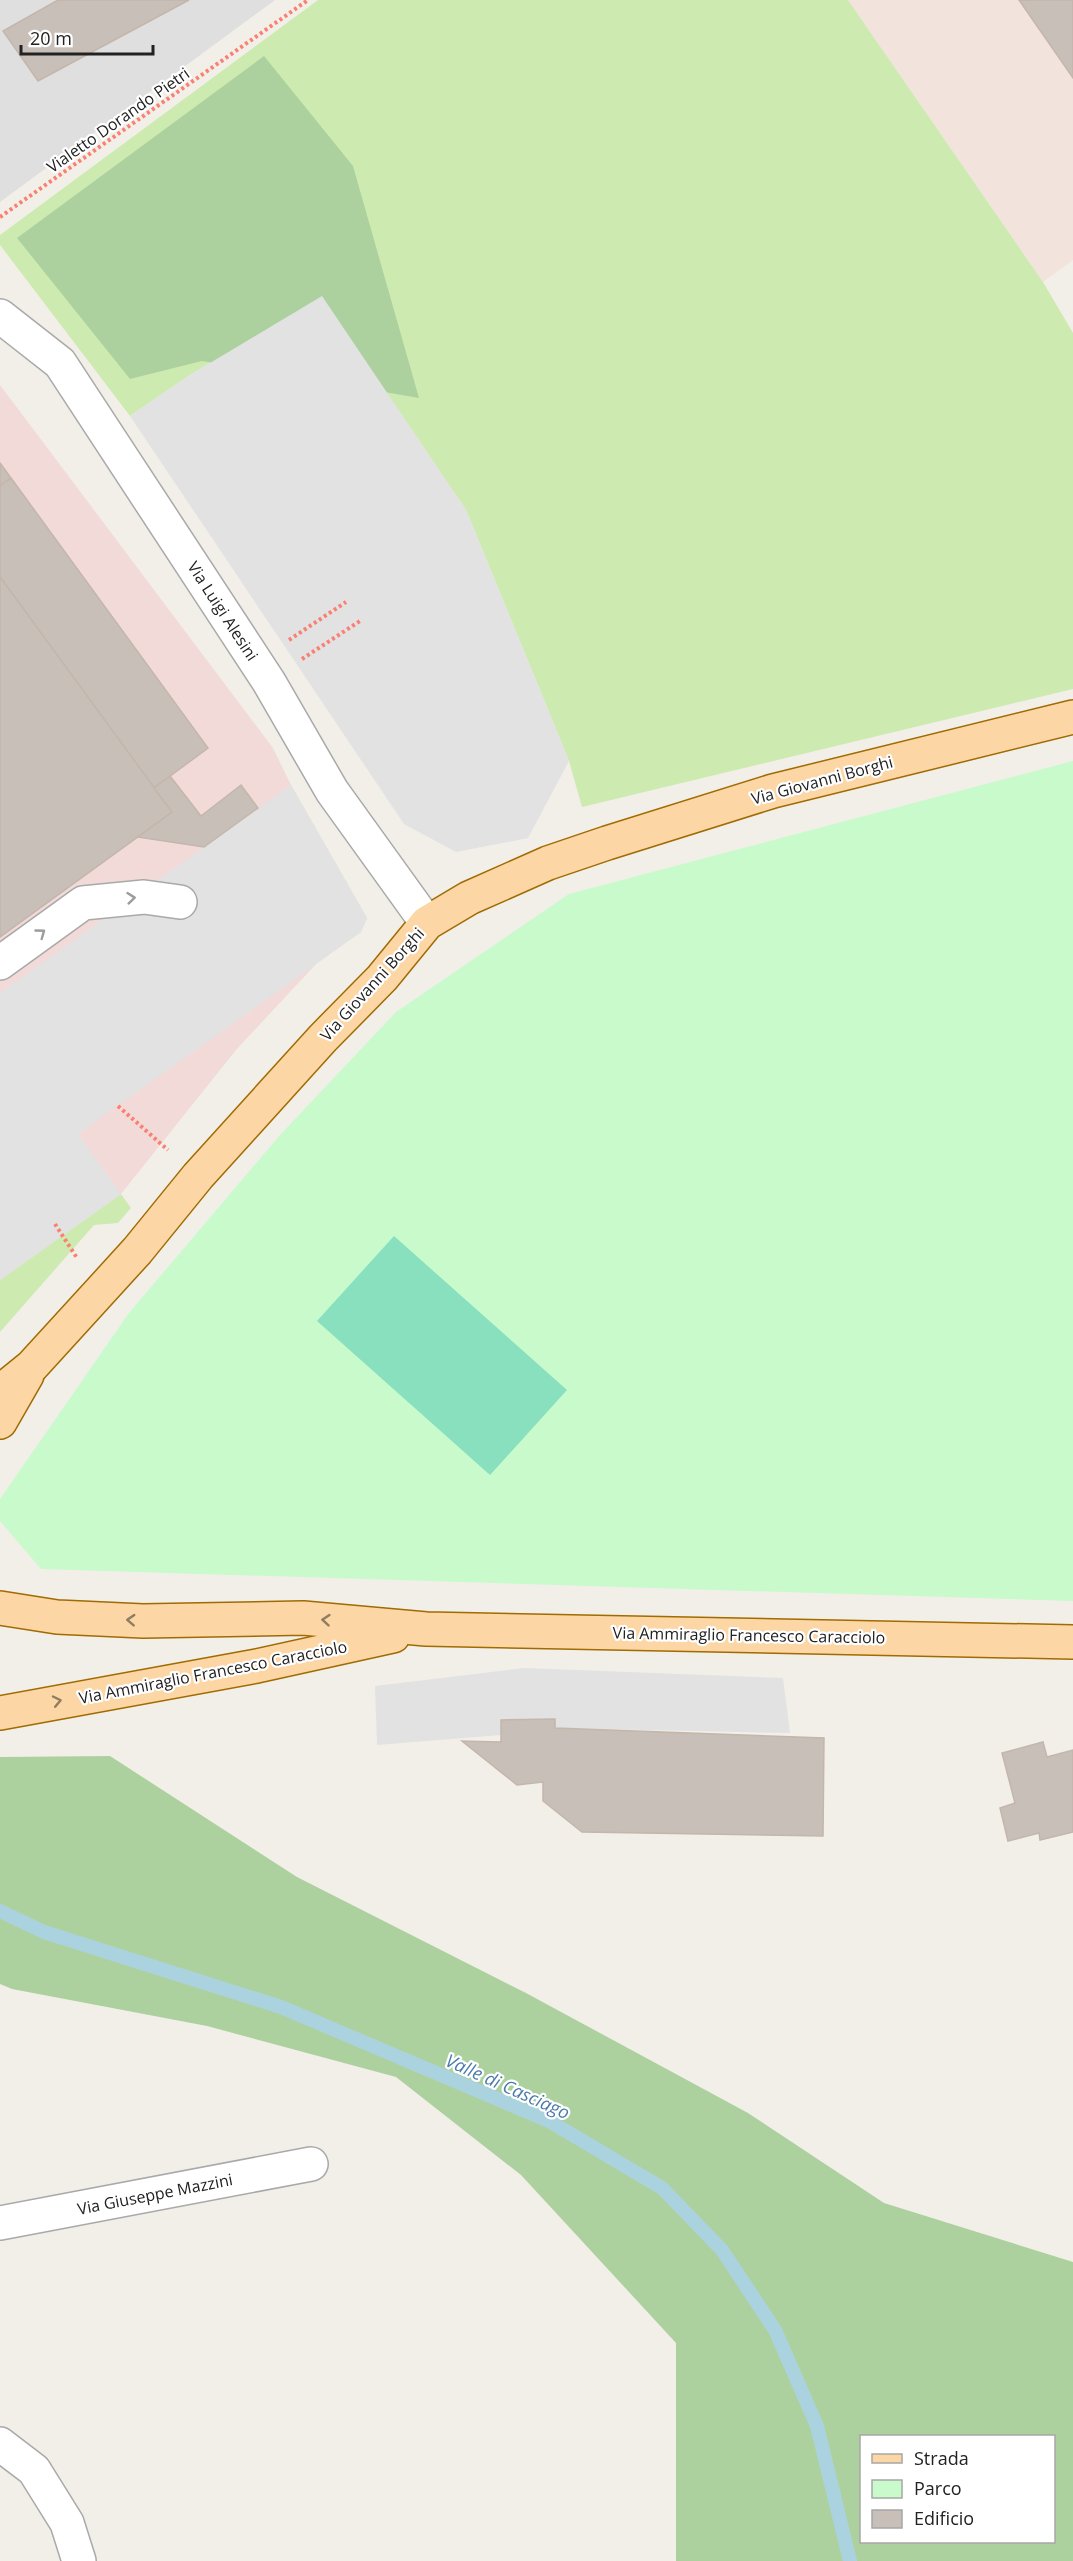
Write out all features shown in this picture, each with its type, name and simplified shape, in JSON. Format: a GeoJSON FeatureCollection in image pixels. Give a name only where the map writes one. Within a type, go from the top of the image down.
{"type":"FeatureCollection","features":[{"type":"Feature","properties":{"kind":"main road","name":"Via Giovanni Borghi"},"geometry":{"type":"LineString","coordinates":[[0,1392],[32,1366],[137,1251],[198,1176],[323,1038],[382,978],[427,922],[469,898],[538,867],[607,843],[773,791],[1073,717]]}},
{"type":"Feature","properties":{"kind":"main road","name":"Via Giovanni Borghi"},"geometry":{"type":"LineString","coordinates":[[0,1422],[32,1366]]}},
{"type":"Feature","properties":{"kind":"main road","name":"Via Ammiraglio Francesco Caracciolo"},"geometry":{"type":"LineString","coordinates":[[0,1608],[57,1617],[143,1621],[303,1618],[426,1629],[1073,1642]]}},
{"type":"Feature","properties":{"kind":"main road","name":"Via Ammiraglio Francesco Caracciolo"},"geometry":{"type":"LineString","coordinates":[[0,1713],[257,1666],[426,1629]]}},
{"type":"Feature","properties":{"kind":"street","name":"Via Luigi Alesini"},"geometry":{"type":"LineString","coordinates":[[0,316],[60,363],[269,682],[332,791],[427,922]]}},
{"type":"Feature","properties":{"kind":"street"},"geometry":{"type":"LineString","coordinates":[[0,963],[83,903],[144,897],[180,902]]}},
{"type":"Feature","properties":{"kind":"street","name":"Via Giuseppe Mazzini"},"geometry":{"type":"LineString","coordinates":[[0,2223],[311,2164]]}},
{"type":"Feature","properties":{"kind":"street"},"geometry":{"type":"LineString","coordinates":[[0,2444],[34,2470],[66,2523],[79,2561]]}},
{"type":"Feature","properties":{"kind":"path","name":"Vialetto Dorando Pietri"},"geometry":{"type":"LineString","coordinates":[[0,217],[308,0]]}},
{"type":"Feature","properties":{"kind":"path"},"geometry":{"type":"LineString","coordinates":[[322,618],[346,602]]}},
{"type":"Feature","properties":{"kind":"path"},"geometry":{"type":"LineString","coordinates":[[306,657],[360,621]]}},
{"type":"Feature","properties":{"kind":"path"},"geometry":{"type":"LineString","coordinates":[[118,1106],[198,1176]]}},
{"type":"Feature","properties":{"kind":"path"},"geometry":{"type":"LineString","coordinates":[[55,1224],[78,1260]]}},
{"type":"Feature","properties":{"kind":"shaded area"},"geometry":{"type":"Polygon","coordinates":[[[0,0],[275,0],[0,202],[0,0]]]}},
{"type":"Feature","properties":{"kind":"shaded area"},"geometry":{"type":"Polygon","coordinates":[[[848,0],[1073,0],[1073,260],[1043,282],[848,0]]]}},
{"type":"Feature","properties":{"kind":"shaded area"},"geometry":{"type":"Polygon","coordinates":[[[322,296],[466,510],[569,761],[528,838],[456,852],[404,824],[130,416],[190,375],[322,296]]]}},
{"type":"Feature","properties":{"kind":"shaded area"},"geometry":{"type":"Polygon","coordinates":[[[0,385],[273,748],[291,785],[367,918],[361,932],[318,962],[236,1050],[121,1194],[0,1280],[0,385]]]}},
{"type":"Feature","properties":{"kind":"shaded area"},"geometry":{"type":"Polygon","coordinates":[[[291,785],[367,918],[361,932],[78,1134],[121,1194],[0,1280],[0,993],[291,785]]]}},
{"type":"Feature","properties":{"kind":"shaded area"},"geometry":{"type":"Polygon","coordinates":[[[524,1668],[783,1678],[790,1733],[555,1728],[555,1719],[501,1721],[501,1735],[377,1745],[375,1686],[524,1668]]]}},
{"type":"Feature","properties":{"kind":"green space"},"geometry":{"type":"Polygon","coordinates":[[[318,0],[848,0],[1043,282],[1073,333],[1073,689],[582,807],[569,761],[466,510],[321,296],[190,375],[130,416],[0,245],[0,235],[318,0]]]}},
{"type":"Feature","properties":{"kind":"green space"},"geometry":{"type":"Polygon","coordinates":[[[264,56],[353,166],[419,398],[202,361],[130,379],[17,238],[264,56]]]}},
{"type":"Feature","properties":{"kind":"green space"},"geometry":{"type":"Polygon","coordinates":[[[1073,761],[1073,1601],[41,1569],[0,1521],[0,1499],[129,1313],[280,1135],[396,1012],[569,894],[1073,761]]]}},
{"type":"Feature","properties":{"kind":"green space"},"geometry":{"type":"Polygon","coordinates":[[[121,1194],[131,1208],[118,1223],[94,1225],[0,1332],[0,1280],[121,1194]]]}},
{"type":"Feature","properties":{"kind":"green space"},"geometry":{"type":"Polygon","coordinates":[[[394,1236],[567,1390],[490,1475],[317,1321],[394,1236]]]}},
{"type":"Feature","properties":{"kind":"green space"},"geometry":{"type":"Polygon","coordinates":[[[110,1756],[297,1877],[526,1993],[748,2113],[884,2203],[1073,2262],[1073,2561],[676,2561],[676,2343],[521,2175],[396,2077],[207,2026],[12,1989],[0,1984],[0,1757],[110,1756]]]}},
{"type":"Feature","properties":{"kind":"building"},"geometry":{"type":"Polygon","coordinates":[[[58,0],[189,0],[38,81],[3,31],[58,0]]]}},
{"type":"Feature","properties":{"kind":"building"},"geometry":{"type":"Polygon","coordinates":[[[1019,0],[1073,0],[1073,78],[1019,0]]]}},
{"type":"Feature","properties":{"kind":"building"},"geometry":{"type":"Polygon","coordinates":[[[0,463],[11,478],[0,486],[0,463]]]}},
{"type":"Feature","properties":{"kind":"building"},"geometry":{"type":"Polygon","coordinates":[[[11,478],[208,748],[154,788],[0,577],[0,486],[11,478]]]}},
{"type":"Feature","properties":{"kind":"building"},"geometry":{"type":"Polygon","coordinates":[[[0,577],[172,812],[0,937],[0,577]]]}},
{"type":"Feature","properties":{"kind":"building"},"geometry":{"type":"Polygon","coordinates":[[[170,776],[201,816],[241,785],[258,808],[204,847],[138,837],[172,812],[154,788],[170,776]]]}},
{"type":"Feature","properties":{"kind":"building"},"geometry":{"type":"Polygon","coordinates":[[[555,1719],[555,1728],[824,1738],[823,1836],[582,1832],[543,1801],[543,1782],[517,1785],[462,1741],[501,1742],[501,1720],[555,1719]]]}},
{"type":"Feature","properties":{"kind":"building"},"geometry":{"type":"Polygon","coordinates":[[[1043,1742],[1047,1757],[1073,1750],[1073,1832],[1040,1840],[1039,1833],[1008,1841],[1000,1808],[1015,1803],[1002,1753],[1043,1742]]]}},
{"type":"Feature","properties":{"kind":"waterway","name":"Valle di Casciago"},"geometry":{"type":"LineString","coordinates":[[0,1911],[44,1932],[281,2007],[549,2121],[662,2188],[722,2250],[775,2330],[817,2426],[850,2561]]}}]}
